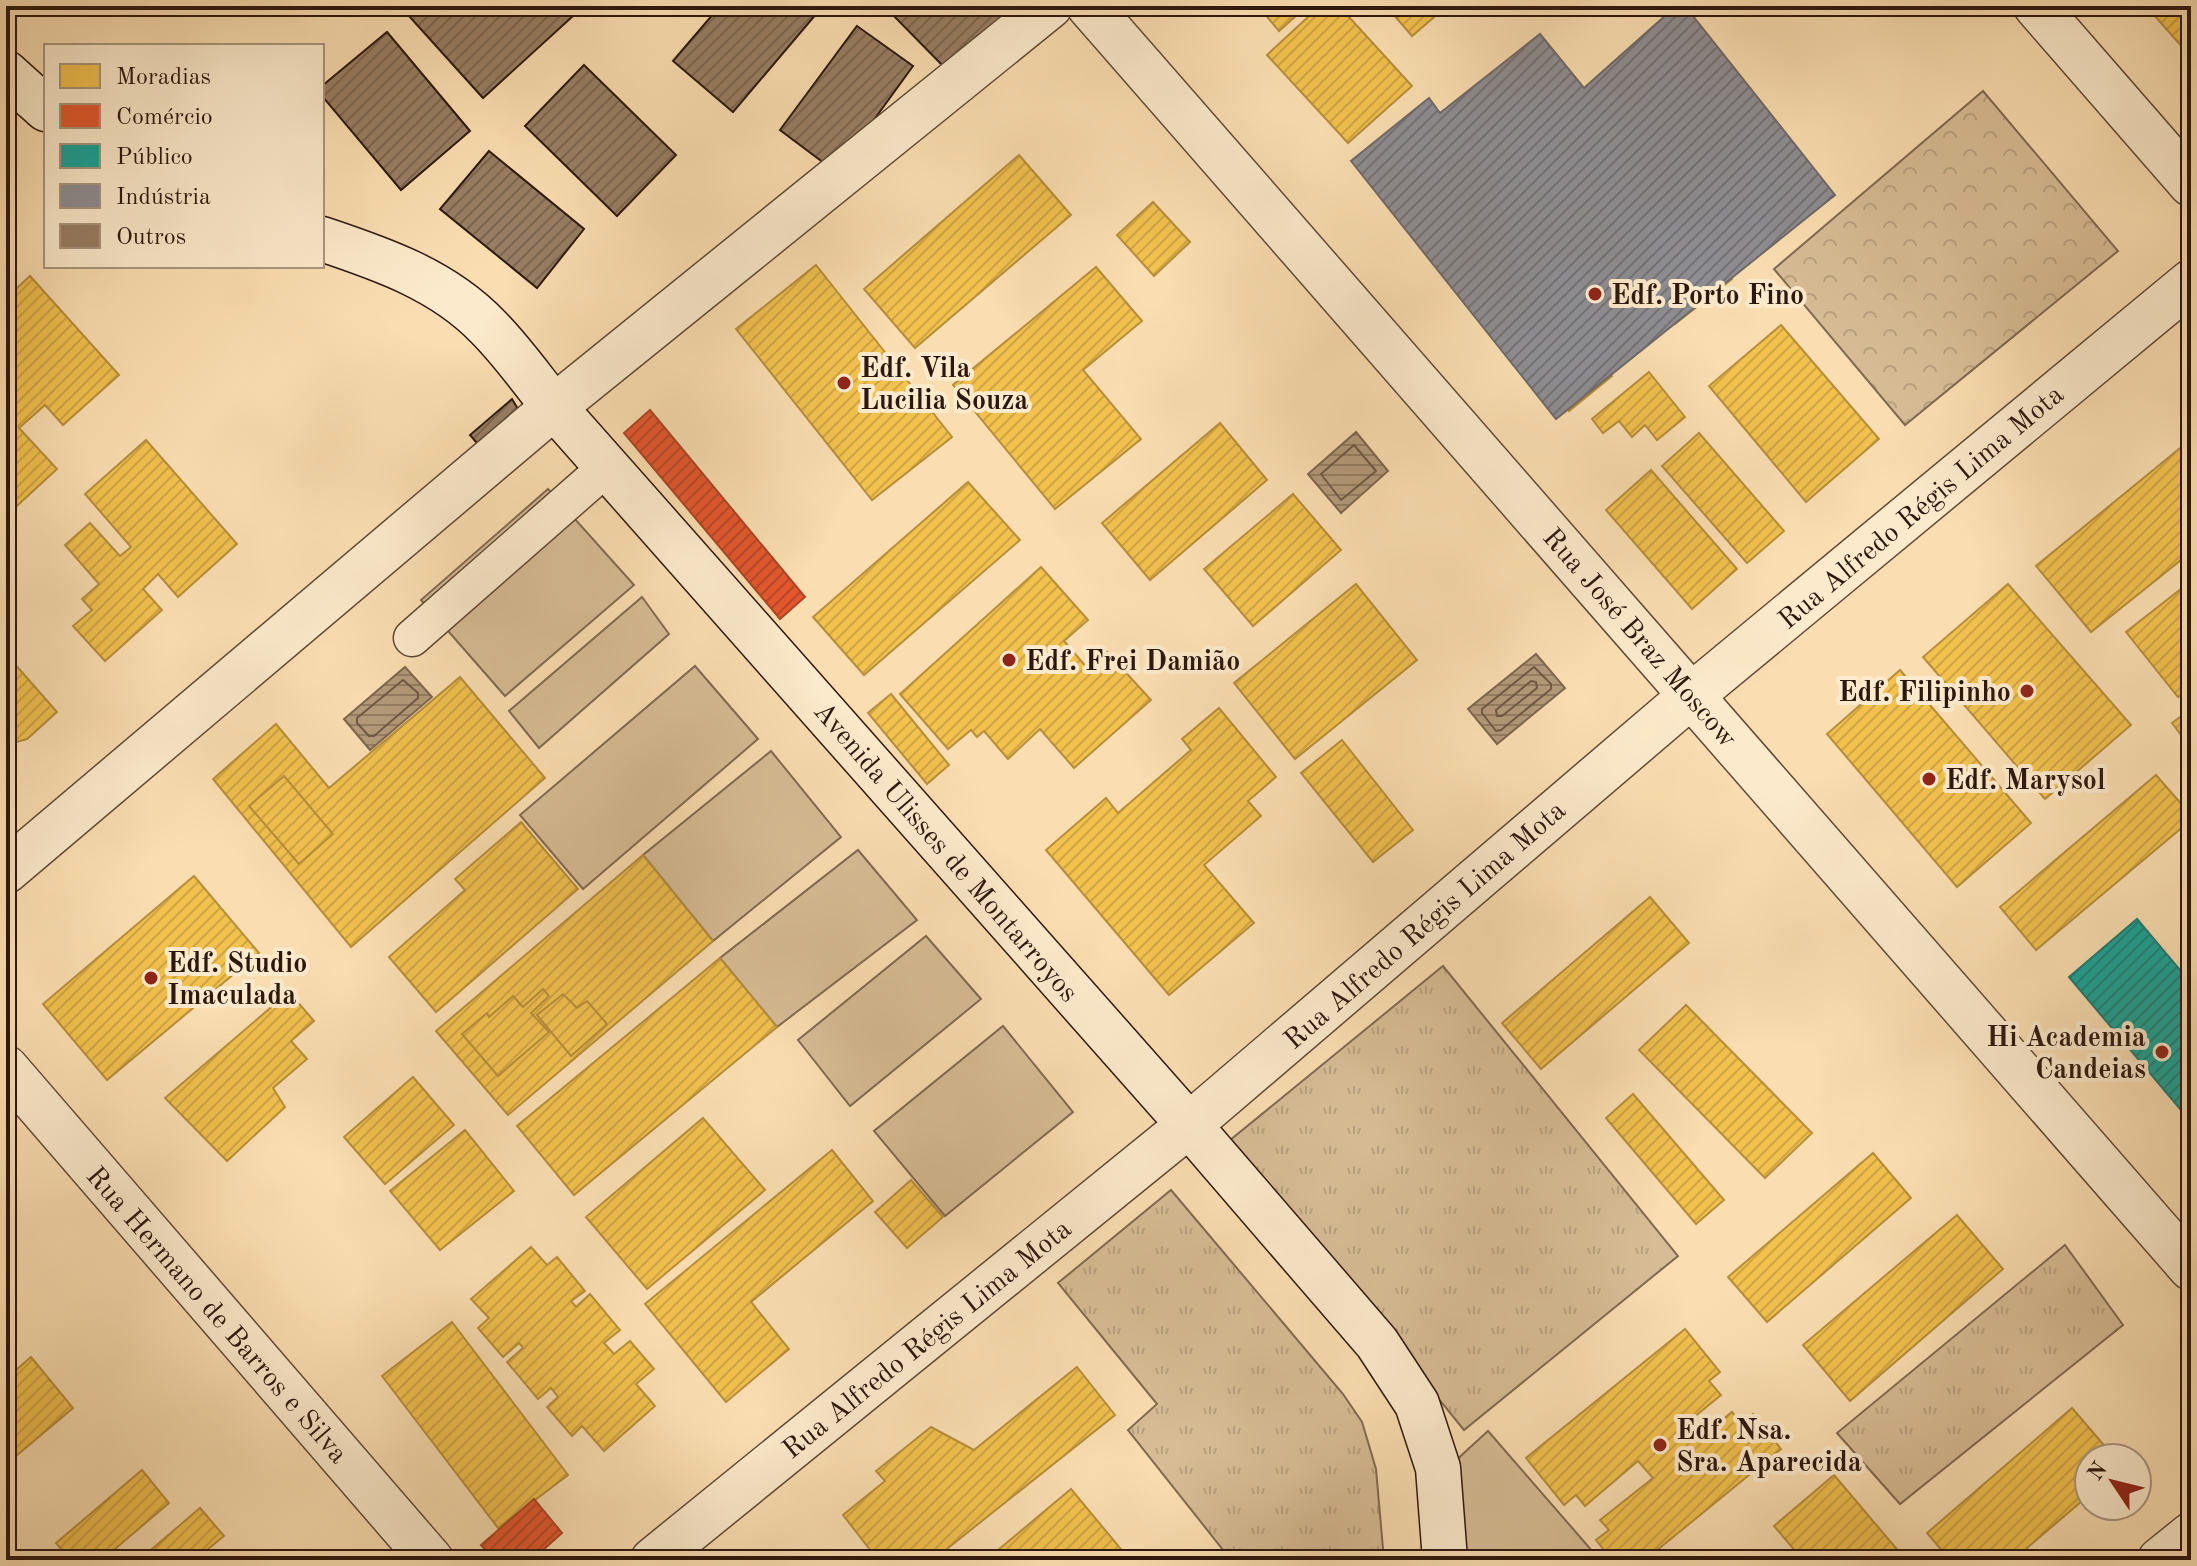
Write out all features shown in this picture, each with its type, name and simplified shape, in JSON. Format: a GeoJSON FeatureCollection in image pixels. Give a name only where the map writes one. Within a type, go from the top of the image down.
{"type":"FeatureCollection","features":[{"type":"Feature","properties":{"kind":"street"},"geometry":{"type":"LineString","coordinates":[[6,871],[554,407],[1050,6]]}},
{"type":"Feature","properties":{"kind":"street","name":"Rua José Braz Moscow"},"geometry":{"type":"LineString","coordinates":[[1089,6],[2191,1268]]}},
{"type":"Feature","properties":{"kind":"street"},"geometry":{"type":"LineString","coordinates":[[2036,6],[2191,184]]}},
{"type":"Feature","properties":{"kind":"street"},"geometry":{"type":"LineString","coordinates":[[6,73],[44,107]]}},
{"type":"Feature","properties":{"kind":"street","name":"Avenida Ulisses de Montarroyos"},"geometry":{"type":"LineString","coordinates":[[324,240],[397,265],[447,293],[488,326],[554,407],[1189,1125],[1377,1343],[1417,1404],[1438,1468],[1445,1560]]}},
{"type":"Feature","properties":{"kind":"street","name":"Rua Alfredo Régis Lima Mota"},"geometry":{"type":"LineString","coordinates":[[653,1560],[1189,1125],[1692,695],[2191,282]]}},
{"type":"Feature","properties":{"kind":"street","name":"Rua Hermano de Barros e Silva"},"geometry":{"type":"LineString","coordinates":[[6,1068],[431,1560]]}},
{"type":"Feature","properties":{"kind":"street"},"geometry":{"type":"LineString","coordinates":[[2160,1560],[2191,1535]]}},
{"type":"Feature","properties":{"kind":"lane"},"geometry":{"type":"LineString","coordinates":[[412,638],[607,467]]}},
{"type":"Feature","properties":{"kind":"green space"},"geometry":{"type":"Polygon","coordinates":[[[1983,91],[2118,251],[1905,425],[1774,269],[1983,91]]]}},
{"type":"Feature","properties":{"kind":"green space"},"geometry":{"type":"Polygon","coordinates":[[[548,489],[634,585],[505,696],[421,600],[548,489]]]}},
{"type":"Feature","properties":{"kind":"green space"},"geometry":{"type":"Polygon","coordinates":[[[642,597],[669,634],[539,748],[509,711],[642,597]]]}},
{"type":"Feature","properties":{"kind":"green space"},"geometry":{"type":"Polygon","coordinates":[[[695,666],[758,739],[583,889],[520,815],[695,666]]]}},
{"type":"Feature","properties":{"kind":"green space"},"geometry":{"type":"Polygon","coordinates":[[[771,751],[841,837],[713,941],[643,855],[771,751]]]}},
{"type":"Feature","properties":{"kind":"green space"},"geometry":{"type":"Polygon","coordinates":[[[858,850],[917,920],[777,1027],[720,958],[858,850]]]}},
{"type":"Feature","properties":{"kind":"green space"},"geometry":{"type":"Polygon","coordinates":[[[926,936],[981,999],[850,1106],[798,1040],[926,936]]]}},
{"type":"Feature","properties":{"kind":"green space"},"geometry":{"type":"Polygon","coordinates":[[[1443,966],[1678,1256],[1464,1430],[1229,1141],[1443,966]]]}},
{"type":"Feature","properties":{"kind":"green space"},"geometry":{"type":"Polygon","coordinates":[[[1003,1026],[1073,1112],[945,1216],[874,1131],[1003,1026]]]}},
{"type":"Feature","properties":{"kind":"green space"},"geometry":{"type":"Polygon","coordinates":[[[1171,1190],[1343,1394],[1362,1422],[1376,1469],[1384,1560],[1231,1560],[1128,1430],[1157,1404],[1058,1283],[1171,1190]]]}},
{"type":"Feature","properties":{"kind":"green space"},"geometry":{"type":"Polygon","coordinates":[[[2065,1245],[2123,1325],[1900,1504],[1837,1433],[2065,1245]]]}},
{"type":"Feature","properties":{"kind":"green space"},"geometry":{"type":"Polygon","coordinates":[[[1488,1431],[1600,1560],[1458,1560],[1452,1464],[1488,1431]]]}},
{"type":"Feature","properties":{"kind":"water"},"geometry":{"type":"Polygon","coordinates":[[[1356,432],[1388,471],[1341,513],[1308,474],[1356,432]]]}},
{"type":"Feature","properties":{"kind":"water"},"geometry":{"type":"Polygon","coordinates":[[[1536,654],[1565,688],[1497,744],[1468,709],[1536,654]]]}},
{"type":"Feature","properties":{"kind":"water"},"geometry":{"type":"Polygon","coordinates":[[[405,667],[432,697],[370,750],[344,719],[405,667]]]}},
{"type":"Feature","properties":{"kind":"building: Moradias"},"geometry":{"type":"Polygon","coordinates":[[[1258,6],[1307,6],[1279,31],[1258,6]]]}},
{"type":"Feature","properties":{"kind":"building: Moradias"},"geometry":{"type":"Polygon","coordinates":[[[1320,6],[1339,6],[1412,86],[1348,143],[1267,55],[1320,6]]]}},
{"type":"Feature","properties":{"kind":"building: Moradias"},"geometry":{"type":"Polygon","coordinates":[[[1386,6],[1447,6],[1412,36],[1386,6]]]}},
{"type":"Feature","properties":{"kind":"building: Moradias"},"geometry":{"type":"Polygon","coordinates":[[[2146,6],[2191,6],[2191,57],[2146,6]]]}},
{"type":"Feature","properties":{"kind":"building: Moradias","name":"Edf. Porto Fino"},"geometry":{"type":"Polygon","coordinates":[[[1629,151],[1732,279],[1675,324],[1668,315],[1650,330],[1633,308],[1603,333],[1620,354],[1604,366],[1612,376],[1569,411],[1543,379],[1557,368],[1543,350],[1554,342],[1535,317],[1523,327],[1507,309],[1496,317],[1464,279],[1511,241],[1521,254],[1535,243],[1556,269],[1589,242],[1567,216],[1590,198],[1581,189],[1629,151]]]}},
{"type":"Feature","properties":{"kind":"building: Moradias"},"geometry":{"type":"Polygon","coordinates":[[[1019,155],[1071,215],[915,348],[864,289],[1019,155]]]}},
{"type":"Feature","properties":{"kind":"building: Moradias"},"geometry":{"type":"Polygon","coordinates":[[[1153,202],[1190,242],[1154,276],[1117,235],[1153,202]]]}},
{"type":"Feature","properties":{"kind":"building: Moradias","name":"Edf. Vila Lucilia Souza"},"geometry":{"type":"Polygon","coordinates":[[[816,265],[952,437],[872,500],[736,329],[816,265]]]}},
{"type":"Feature","properties":{"kind":"building: Moradias"},"geometry":{"type":"Polygon","coordinates":[[[1096,267],[1142,321],[1083,370],[1141,439],[1055,509],[953,385],[1096,267]]]}},
{"type":"Feature","properties":{"kind":"building: Moradias"},"geometry":{"type":"Polygon","coordinates":[[[30,276],[119,375],[63,425],[45,405],[19,428],[57,469],[6,516],[6,298],[30,276]]]}},
{"type":"Feature","properties":{"kind":"building: Moradias"},"geometry":{"type":"Polygon","coordinates":[[[1781,325],[1879,439],[1806,502],[1709,386],[1781,325]]]}},
{"type":"Feature","properties":{"kind":"building: Moradias"},"geometry":{"type":"Polygon","coordinates":[[[1649,372],[1685,417],[1657,440],[1645,425],[1632,437],[1619,421],[1603,433],[1592,419],[1649,372]]]}},
{"type":"Feature","properties":{"kind":"building: Moradias"},"geometry":{"type":"Polygon","coordinates":[[[1220,423],[1267,480],[1150,580],[1102,523],[1220,423]]]}},
{"type":"Feature","properties":{"kind":"building: Moradias"},"geometry":{"type":"Polygon","coordinates":[[[1699,433],[1784,531],[1747,563],[1662,466],[1699,433]]]}},
{"type":"Feature","properties":{"kind":"building: Moradias"},"geometry":{"type":"Polygon","coordinates":[[[2191,439],[2191,552],[2091,632],[2036,566],[2191,439]]]}},
{"type":"Feature","properties":{"kind":"building: Moradias"},"geometry":{"type":"Polygon","coordinates":[[[146,440],[237,544],[178,597],[158,574],[143,589],[162,610],[105,661],[73,626],[92,610],[82,599],[99,584],[65,545],[90,523],[120,556],[131,547],[85,494],[146,440]]]}},
{"type":"Feature","properties":{"kind":"building: Moradias"},"geometry":{"type":"Polygon","coordinates":[[[1651,470],[1737,569],[1692,609],[1606,510],[1651,470]]]}},
{"type":"Feature","properties":{"kind":"building: Moradias"},"geometry":{"type":"Polygon","coordinates":[[[968,482],[1020,540],[864,675],[813,617],[968,482]]]}},
{"type":"Feature","properties":{"kind":"building: Moradias"},"geometry":{"type":"Polygon","coordinates":[[[1293,494],[1341,550],[1253,626],[1204,569],[1293,494]]]}},
{"type":"Feature","properties":{"kind":"building: Moradias","name":"Edf. Frei Damião"},"geometry":{"type":"Polygon","coordinates":[[[1041,567],[1088,620],[1064,641],[1088,669],[1107,652],[1151,700],[1074,768],[1040,729],[1008,759],[984,731],[977,737],[971,730],[948,749],[900,694],[1041,567]]]}},
{"type":"Feature","properties":{"kind":"building: Moradias"},"geometry":{"type":"Polygon","coordinates":[[[2191,581],[2191,687],[2178,697],[2126,632],[2191,581]]]}},
{"type":"Feature","properties":{"kind":"building: Moradias"},"geometry":{"type":"Polygon","coordinates":[[[1356,584],[1417,660],[1295,759],[1234,683],[1356,584]]]}},
{"type":"Feature","properties":{"kind":"building: Moradias","name":"Edf. Filipinho"},"geometry":{"type":"Polygon","coordinates":[[[2008,584],[2131,725],[2045,799],[1923,657],[2008,584]]]}},
{"type":"Feature","properties":{"kind":"building: Moradias"},"geometry":{"type":"Polygon","coordinates":[[[6,654],[57,712],[27,739],[6,745],[6,654]]]}},
{"type":"Feature","properties":{"kind":"building: Moradias","name":"Edf. Marysol"},"geometry":{"type":"Polygon","coordinates":[[[1900,670],[2031,823],[1957,887],[1827,734],[1900,670]]]}},
{"type":"Feature","properties":{"kind":"building: Moradias"},"geometry":{"type":"Polygon","coordinates":[[[460,677],[545,778],[351,947],[213,779],[276,724],[329,788],[460,677]]]}},
{"type":"Feature","properties":{"kind":"building: Moradias"},"geometry":{"type":"Polygon","coordinates":[[[891,694],[949,765],[927,784],[868,713],[891,694]]]}},
{"type":"Feature","properties":{"kind":"building: Moradias"},"geometry":{"type":"Polygon","coordinates":[[[1219,708],[1276,777],[1248,801],[1261,816],[1204,865],[1254,923],[1169,995],[1046,850],[1106,798],[1118,813],[1191,750],[1182,739],[1219,708]]]}},
{"type":"Feature","properties":{"kind":"building: Moradias"},"geometry":{"type":"Polygon","coordinates":[[[2191,709],[2191,748],[2172,723],[2191,709]]]}},
{"type":"Feature","properties":{"kind":"building: Moradias"},"geometry":{"type":"Polygon","coordinates":[[[1342,740],[1413,830],[1373,862],[1301,773],[1342,740]]]}},
{"type":"Feature","properties":{"kind":"building: Moradias"},"geometry":{"type":"Polygon","coordinates":[[[2156,775],[2191,815],[2191,820],[2036,950],[2000,907],[2156,775]]]}},
{"type":"Feature","properties":{"kind":"building: Moradias"},"geometry":{"type":"Polygon","coordinates":[[[284,776],[333,834],[299,864],[249,806],[284,776]]]}},
{"type":"Feature","properties":{"kind":"building: Moradias"},"geometry":{"type":"Polygon","coordinates":[[[521,822],[578,889],[436,1012],[389,957],[465,890],[455,879],[521,822]]]}},
{"type":"Feature","properties":{"kind":"building: Moradias"},"geometry":{"type":"Polygon","coordinates":[[[643,855],[713,941],[508,1115],[436,1031],[643,855]]]}},
{"type":"Feature","properties":{"kind":"building: Moradias","name":"Edf. Studio Imaculada"},"geometry":{"type":"Polygon","coordinates":[[[194,876],[259,953],[107,1080],[43,1004],[194,876]]]}},
{"type":"Feature","properties":{"kind":"building: Moradias"},"geometry":{"type":"Polygon","coordinates":[[[1650,897],[1689,943],[1541,1069],[1502,1023],[1650,897]]]}},
{"type":"Feature","properties":{"kind":"building: Moradias"},"geometry":{"type":"Polygon","coordinates":[[[720,958],[777,1027],[574,1195],[517,1126],[720,958]]]}},
{"type":"Feature","properties":{"kind":"building: Moradias"},"geometry":{"type":"Polygon","coordinates":[[[543,989],[549,996],[531,1013],[549,1032],[498,1076],[462,1034],[487,1013],[489,1017],[513,996],[523,1007],[543,989]]]}},
{"type":"Feature","properties":{"kind":"building: Moradias"},"geometry":{"type":"Polygon","coordinates":[[[289,992],[314,1021],[291,1041],[307,1059],[273,1088],[285,1107],[227,1161],[165,1098],[289,992]]]}},
{"type":"Feature","properties":{"kind":"building: Moradias"},"geometry":{"type":"Polygon","coordinates":[[[563,994],[577,1008],[587,1001],[607,1024],[571,1056],[537,1015],[563,994]]]}},
{"type":"Feature","properties":{"kind":"building: Moradias"},"geometry":{"type":"Polygon","coordinates":[[[1686,1005],[1812,1133],[1765,1178],[1639,1050],[1686,1005]]]}},
{"type":"Feature","properties":{"kind":"building: Moradias"},"geometry":{"type":"Polygon","coordinates":[[[413,1077],[454,1125],[385,1184],[344,1137],[413,1077]]]}},
{"type":"Feature","properties":{"kind":"building: Moradias"},"geometry":{"type":"Polygon","coordinates":[[[1633,1094],[1724,1200],[1696,1224],[1606,1118],[1633,1094]]]}},
{"type":"Feature","properties":{"kind":"building: Moradias"},"geometry":{"type":"Polygon","coordinates":[[[703,1118],[765,1190],[647,1289],[586,1217],[703,1118]]]}},
{"type":"Feature","properties":{"kind":"building: Moradias"},"geometry":{"type":"Polygon","coordinates":[[[465,1130],[514,1191],[440,1250],[390,1191],[465,1130]]]}},
{"type":"Feature","properties":{"kind":"building: Moradias"},"geometry":{"type":"Polygon","coordinates":[[[832,1150],[873,1201],[751,1302],[789,1349],[726,1402],[645,1304],[832,1150]]]}},
{"type":"Feature","properties":{"kind":"building: Moradias"},"geometry":{"type":"Polygon","coordinates":[[[1873,1153],[1911,1198],[1767,1322],[1728,1277],[1873,1153]]]}},
{"type":"Feature","properties":{"kind":"building: Moradias"},"geometry":{"type":"Polygon","coordinates":[[[911,1180],[943,1217],[907,1248],[875,1212],[911,1180]]]}},
{"type":"Feature","properties":{"kind":"building: Moradias"},"geometry":{"type":"Polygon","coordinates":[[[1957,1215],[2003,1269],[1850,1401],[1803,1345],[1957,1215]]]}},
{"type":"Feature","properties":{"kind":"building: Moradias"},"geometry":{"type":"Polygon","coordinates":[[[531,1247],[547,1265],[557,1257],[585,1291],[571,1301],[576,1307],[590,1294],[620,1330],[604,1343],[614,1354],[630,1341],[654,1369],[636,1384],[655,1406],[604,1451],[582,1426],[572,1436],[547,1407],[558,1397],[551,1388],[538,1399],[507,1362],[523,1348],[519,1343],[503,1357],[478,1328],[489,1318],[471,1299],[531,1247]]]}},
{"type":"Feature","properties":{"kind":"building: Moradias"},"geometry":{"type":"Polygon","coordinates":[[[452,1322],[568,1475],[498,1528],[382,1376],[452,1322]]]}},
{"type":"Feature","properties":{"kind":"building: Moradias","name":"Edf. Nsa. Sra. Aparecida"},"geometry":{"type":"Polygon","coordinates":[[[1685,1329],[1720,1372],[1709,1381],[1721,1395],[1683,1426],[1696,1441],[1732,1412],[1741,1423],[1753,1414],[1781,1449],[1645,1560],[1612,1560],[1596,1540],[1609,1530],[1600,1520],[1653,1478],[1638,1461],[1585,1506],[1576,1495],[1564,1505],[1526,1458],[1685,1329]]]}},
{"type":"Feature","properties":{"kind":"building: Moradias"},"geometry":{"type":"Polygon","coordinates":[[[31,1357],[73,1408],[10,1461],[6,1456],[6,1358],[16,1370],[31,1357]]]}},
{"type":"Feature","properties":{"kind":"building: Moradias"},"geometry":{"type":"Polygon","coordinates":[[[1077,1367],[1115,1415],[933,1560],[878,1560],[843,1515],[885,1481],[876,1471],[931,1427],[974,1450],[1077,1367]]]}},
{"type":"Feature","properties":{"kind":"building: Moradias"},"geometry":{"type":"Polygon","coordinates":[[[2072,1408],[2101,1442],[2073,1442],[2073,1509],[2013,1560],[1950,1560],[1927,1533],[2072,1408]]]}},
{"type":"Feature","properties":{"kind":"building: Moradias"},"geometry":{"type":"Polygon","coordinates":[[[142,1470],[169,1503],[102,1560],[70,1560],[56,1543],[142,1470]]]}},
{"type":"Feature","properties":{"kind":"building: Moradias"},"geometry":{"type":"Polygon","coordinates":[[[1834,1475],[1906,1560],[1803,1560],[1774,1526],[1834,1475]]]}},
{"type":"Feature","properties":{"kind":"building: Moradias"},"geometry":{"type":"Polygon","coordinates":[[[1071,1489],[1130,1560],[986,1560],[1071,1489]]]}},
{"type":"Feature","properties":{"kind":"building: Moradias"},"geometry":{"type":"Polygon","coordinates":[[[200,1508],[224,1536],[195,1560],[139,1560],[200,1508]]]}},
{"type":"Feature","properties":{"kind":"building: Comércio"},"geometry":{"type":"Polygon","coordinates":[[[650,410],[805,597],[780,619],[624,433],[650,410]]]}},
{"type":"Feature","properties":{"kind":"building: Comércio"},"geometry":{"type":"Polygon","coordinates":[[[534,1499],[562,1533],[532,1560],[495,1560],[481,1545],[534,1499]]]}},
{"type":"Feature","properties":{"kind":"building: Público","name":"Hi Academia Candeias"},"geometry":{"type":"Polygon","coordinates":[[[2137,919],[2191,983],[2191,1122],[2069,977],[2137,919]]]}},
{"type":"Feature","properties":{"kind":"building: Indústria"},"geometry":{"type":"Polygon","coordinates":[[[1676,6],[1685,6],[1835,195],[1556,419],[1351,161],[1429,98],[1440,113],[1540,34],[1584,88],[1676,6]]]}},
{"type":"Feature","properties":{"kind":"building: Outros"},"geometry":{"type":"Polygon","coordinates":[[[420,6],[584,6],[483,98],[409,16],[420,6]]]}},
{"type":"Feature","properties":{"kind":"building: Outros"},"geometry":{"type":"Polygon","coordinates":[[[720,6],[823,6],[733,112],[673,61],[720,6]]]}},
{"type":"Feature","properties":{"kind":"building: Outros"},"geometry":{"type":"Polygon","coordinates":[[[884,6],[1012,6],[947,70],[884,6]]]}},
{"type":"Feature","properties":{"kind":"building: Outros"},"geometry":{"type":"Polygon","coordinates":[[[857,26],[913,66],[836,172],[780,130],[857,26]]]}},
{"type":"Feature","properties":{"kind":"building: Outros"},"geometry":{"type":"Polygon","coordinates":[[[387,32],[470,131],[401,190],[324,98],[324,84],[387,32]]]}},
{"type":"Feature","properties":{"kind":"building: Outros"},"geometry":{"type":"Polygon","coordinates":[[[584,65],[676,155],[617,216],[525,126],[584,65]]]}},
{"type":"Feature","properties":{"kind":"building: Outros"},"geometry":{"type":"Polygon","coordinates":[[[489,151],[584,229],[537,288],[440,209],[489,151]]]}},
{"type":"Feature","properties":{"kind":"building: Outros"},"geometry":{"type":"Polygon","coordinates":[[[512,399],[524,419],[484,451],[470,435],[512,399]]]}},
{"type":"Feature","properties":{"kind":"place","name":"Edf. Porto Fino"},"geometry":{"type":"Point","coordinates":[1595,294]}},
{"type":"Feature","properties":{"kind":"place","name":"Edf. Vila Lucilia Souza"},"geometry":{"type":"Point","coordinates":[844,383]}},
{"type":"Feature","properties":{"kind":"place","name":"Edf. Frei Damião"},"geometry":{"type":"Point","coordinates":[1009,660]}},
{"type":"Feature","properties":{"kind":"place","name":"Edf. Filipinho"},"geometry":{"type":"Point","coordinates":[2027,691]}},
{"type":"Feature","properties":{"kind":"place","name":"Edf. Marysol"},"geometry":{"type":"Point","coordinates":[1929,779]}},
{"type":"Feature","properties":{"kind":"place","name":"Edf. Studio Imaculada"},"geometry":{"type":"Point","coordinates":[151,978]}},
{"type":"Feature","properties":{"kind":"place","name":"Hi Academia Candeias"},"geometry":{"type":"Point","coordinates":[2162,1052]}},
{"type":"Feature","properties":{"kind":"place","name":"Edf. Nsa. Sra. Aparecida"},"geometry":{"type":"Point","coordinates":[1660,1445]}}]}
